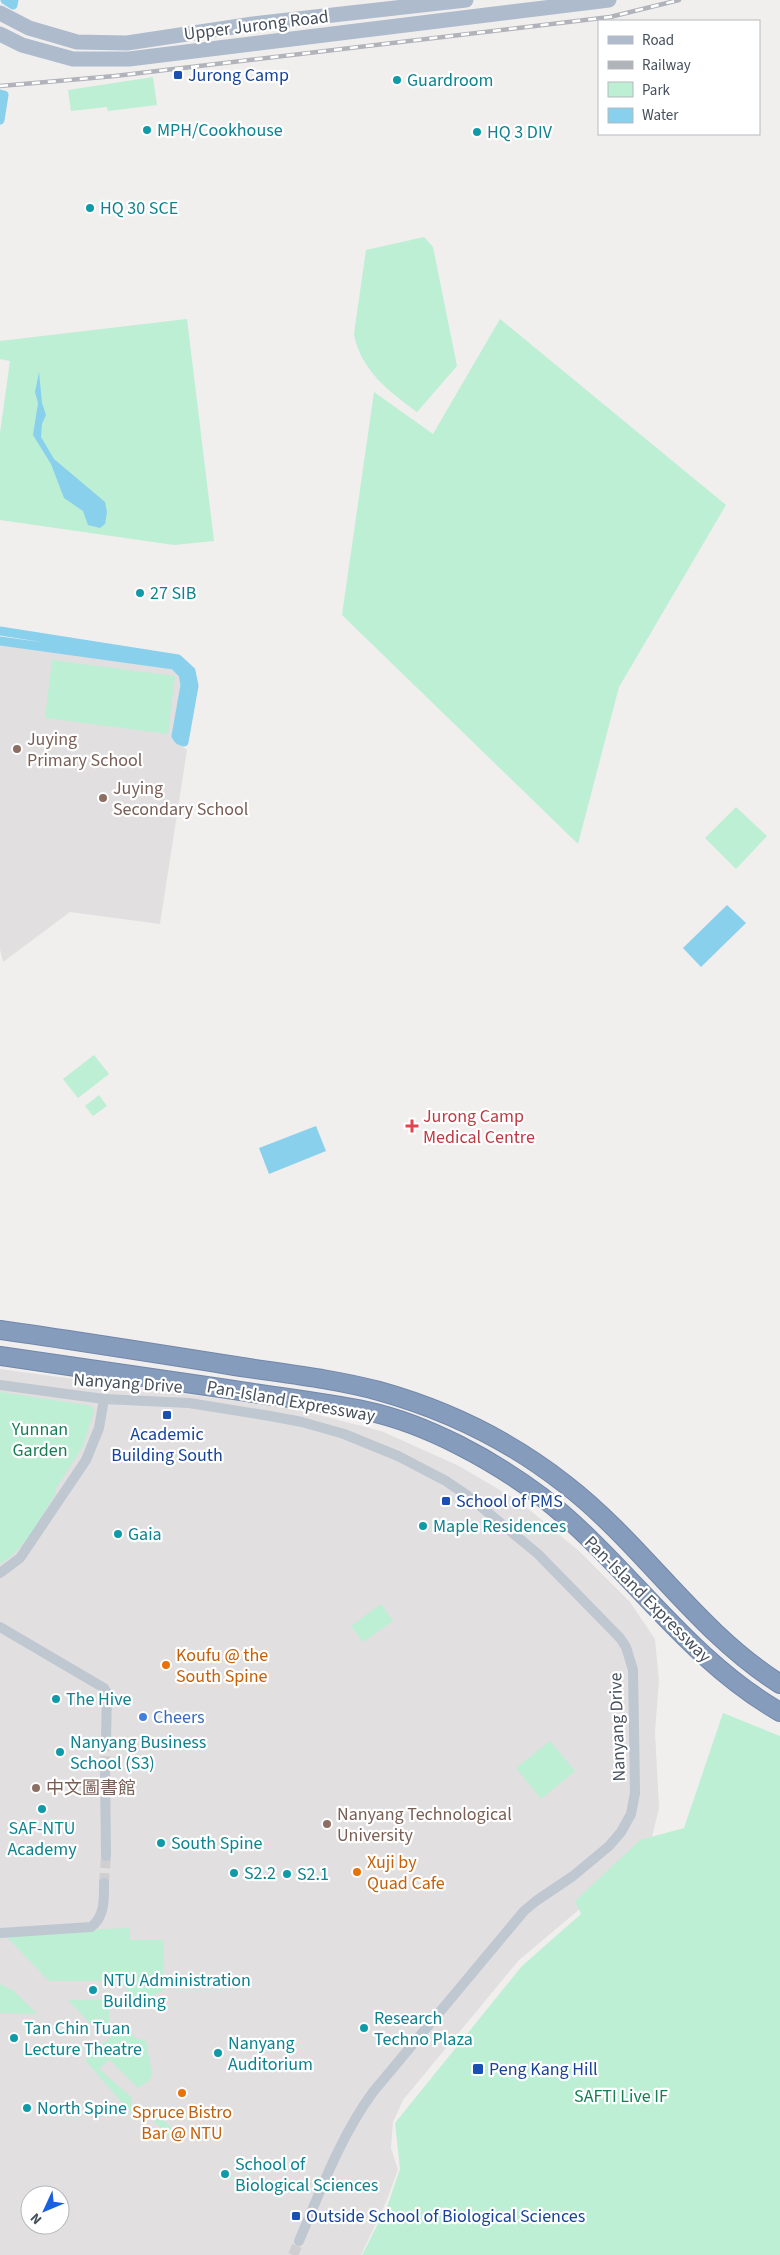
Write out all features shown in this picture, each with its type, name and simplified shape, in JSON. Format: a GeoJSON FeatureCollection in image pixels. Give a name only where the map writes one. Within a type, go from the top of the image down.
{"type":"FeatureCollection","features":[{"type":"Feature","properties":{"kind":"highway","name":"Pan-Island Expressway"},"geometry":{"type":"LineString","coordinates":[[0,1330],[376,1390],[412,1401],[477,1427],[530,1459],[566,1484],[606,1520],[712,1631],[748,1662],[780,1684]]}},
{"type":"Feature","properties":{"kind":"highway","name":"Pan-Island Expressway"},"geometry":{"type":"LineString","coordinates":[[0,1356],[368,1412],[430,1432],[475,1454],[541,1496],[586,1535],[660,1614],[708,1660],[737,1684],[780,1712]]}},
{"type":"Feature","properties":{"kind":"main road","name":"Upper Jurong Road"},"geometry":{"type":"LineString","coordinates":[[0,12],[29,28],[77,42],[127,43],[253,24],[466,0]]}},
{"type":"Feature","properties":{"kind":"main road","name":"Upper Jurong Road"},"geometry":{"type":"LineString","coordinates":[[0,34],[22,45],[73,59],[129,59],[609,0]]}},
{"type":"Feature","properties":{"kind":"street","name":"Nanyang Drive"},"geometry":{"type":"LineString","coordinates":[[0,1385],[104,1400],[189,1403],[302,1422],[359,1439],[422,1468],[482,1506],[553,1568],[620,1638],[626,1647],[634,1670],[635,1793],[628,1823],[609,1846],[524,1911],[373,2092],[356,2115],[346,2134],[299,2241]]}},
{"type":"Feature","properties":{"kind":"street"},"geometry":{"type":"LineString","coordinates":[[0,1573],[20,1558],[86,1460],[100,1428],[104,1400]]}},
{"type":"Feature","properties":{"kind":"street"},"geometry":{"type":"LineString","coordinates":[[0,1627],[104,1688],[108,1693],[106,1738]]}},
{"type":"Feature","properties":{"kind":"street"},"geometry":{"type":"LineString","coordinates":[[105,1766],[106,1856]]}},
{"type":"Feature","properties":{"kind":"street"},"geometry":{"type":"LineString","coordinates":[[0,1933],[88,1929],[93,1926],[100,1915],[103,1905],[104,1883]]}},
{"type":"Feature","properties":{"kind":"shaded area","name":"Juying Secondary School"},"geometry":{"type":"Polygon","coordinates":[[[0,645],[170,668],[178,674],[181,684],[174,732],[177,743],[187,750],[160,924],[70,912],[3,962],[0,949],[0,645]]]}},
{"type":"Feature","properties":{"kind":"shaded area","name":"Nanyang Technological University"},"geometry":{"type":"Polygon","coordinates":[[[0,1369],[295,1409],[381,1431],[459,1466],[520,1502],[579,1551],[630,1602],[655,1639],[659,1681],[655,1732],[659,1808],[651,1841],[581,1908],[519,1960],[403,2100],[393,2122],[391,2148],[398,2170],[386,2202],[361,2255],[0,2255],[0,1369]]]}},
{"type":"Feature","properties":{"kind":"green space"},"geometry":{"type":"Polygon","coordinates":[[[153,77],[157,105],[108,111],[107,107],[71,111],[68,90],[153,77]]]}},
{"type":"Feature","properties":{"kind":"green space"},"geometry":{"type":"Polygon","coordinates":[[[424,237],[433,247],[457,366],[417,412],[377,379],[362,358],[354,334],[366,250],[424,237]]]}},
{"type":"Feature","properties":{"kind":"green space"},"geometry":{"type":"Polygon","coordinates":[[[187,319],[214,541],[174,545],[0,520],[0,433],[10,361],[0,359],[0,341],[187,319]]]}},
{"type":"Feature","properties":{"kind":"green space"},"geometry":{"type":"Polygon","coordinates":[[[500,319],[726,505],[619,687],[578,844],[342,615],[374,392],[433,434],[500,319]]]}},
{"type":"Feature","properties":{"kind":"green space"},"geometry":{"type":"Polygon","coordinates":[[[52,660],[175,676],[168,734],[45,718],[52,660]]]}},
{"type":"Feature","properties":{"kind":"green space"},"geometry":{"type":"Polygon","coordinates":[[[736,807],[767,836],[736,869],[705,838],[736,807]]]}},
{"type":"Feature","properties":{"kind":"green space"},"geometry":{"type":"Polygon","coordinates":[[[94,1055],[109,1074],[78,1098],[63,1079],[94,1055]]]}},
{"type":"Feature","properties":{"kind":"green space"},"geometry":{"type":"Polygon","coordinates":[[[99,1095],[107,1106],[93,1116],[85,1106],[99,1095]]]}},
{"type":"Feature","properties":{"kind":"green space","name":"Yunnan Garden"},"geometry":{"type":"Polygon","coordinates":[[[0,1392],[86,1405],[93,1407],[94,1411],[83,1446],[55,1490],[56,1493],[25,1541],[9,1558],[0,1564],[0,1392]]]}},
{"type":"Feature","properties":{"kind":"green space"},"geometry":{"type":"Polygon","coordinates":[[[381,1604],[393,1621],[363,1642],[351,1626],[381,1604]]]}},
{"type":"Feature","properties":{"kind":"green space","name":"SAFTI Live IF"},"geometry":{"type":"Polygon","coordinates":[[[723,1713],[780,1736],[780,2255],[362,2255],[388,2204],[400,2169],[395,2123],[522,1966],[581,1914],[575,1901],[640,1840],[684,1828],[723,1713]]]}},
{"type":"Feature","properties":{"kind":"green space"},"geometry":{"type":"Polygon","coordinates":[[[550,1741],[575,1771],[541,1799],[516,1768],[550,1741]]]}},
{"type":"Feature","properties":{"kind":"green space"},"geometry":{"type":"Polygon","coordinates":[[[130,1928],[130,1940],[164,1940],[163,1991],[138,2001],[119,1981],[49,1981],[3,1933],[130,1928]]]}},
{"type":"Feature","properties":{"kind":"green space"},"geometry":{"type":"Polygon","coordinates":[[[0,1984],[14,1991],[37,2014],[0,2013],[0,1984]]]}},
{"type":"Feature","properties":{"kind":"green space"},"geometry":{"type":"Polygon","coordinates":[[[68,2000],[109,2000],[109,2024],[98,2028],[90,2023],[68,2000]]]}},
{"type":"Feature","properties":{"kind":"green space"},"geometry":{"type":"Polygon","coordinates":[[[126,2023],[135,2038],[146,2041],[152,2074],[150,2080],[138,2088],[109,2059],[99,2069],[132,2098],[131,2113],[85,2060],[126,2023]]]}},
{"type":"Feature","properties":{"kind":"green space"},"geometry":{"type":"Polygon","coordinates":[[[143,2106],[171,2128],[178,2139],[178,2145],[150,2117],[147,2119],[139,2110],[143,2106]]]}},
{"type":"Feature","properties":{"kind":"water"},"geometry":{"type":"Polygon","coordinates":[[[39,372],[42,403],[46,415],[42,424],[41,437],[54,459],[105,502],[107,512],[105,524],[100,528],[88,525],[83,511],[64,498],[51,464],[33,435],[38,403],[35,392],[39,372]]]}},
{"type":"Feature","properties":{"kind":"water"},"geometry":{"type":"Polygon","coordinates":[[[727,905],[746,923],[701,967],[683,948],[727,905]]]}},
{"type":"Feature","properties":{"kind":"water"},"geometry":{"type":"Polygon","coordinates":[[[316,1126],[326,1151],[269,1174],[259,1148],[316,1126]]]}},
{"type":"Feature","properties":{"kind":"waterway"},"geometry":{"type":"LineString","coordinates":[[5,0],[13,5],[14,0]]}},
{"type":"Feature","properties":{"kind":"waterway"},"geometry":{"type":"LineString","coordinates":[[0,94],[4,95],[0,120]]}},
{"type":"Feature","properties":{"kind":"waterway"},"geometry":{"type":"LineString","coordinates":[[0,631],[178,659],[191,671],[194,686],[184,742],[176,736],[185,685],[183,674],[174,665],[0,641]]}},
{"type":"Feature","properties":{"kind":"tunnel"},"geometry":{"type":"LineString","coordinates":[[105,1766],[106,1738]]}},
{"type":"Feature","properties":{"kind":"tunnel"},"geometry":{"type":"LineString","coordinates":[[104,1883],[106,1856]]}},
{"type":"Feature","properties":{"kind":"tunnel"},"geometry":{"type":"LineString","coordinates":[[293,2255],[299,2241]]}},
{"type":"Feature","properties":{"kind":"railway"},"geometry":{"type":"LineString","coordinates":[[0,86],[115,76],[610,17],[679,0]]}},
{"type":"Feature","properties":{"kind":"place","name":"Jurong Camp"},"geometry":{"type":"Point","coordinates":[178,75]}},
{"type":"Feature","properties":{"kind":"place","name":"Guardroom"},"geometry":{"type":"Point","coordinates":[397,80]}},
{"type":"Feature","properties":{"kind":"place","name":"MPH/Cookhouse"},"geometry":{"type":"Point","coordinates":[147,130]}},
{"type":"Feature","properties":{"kind":"place","name":"HQ 3 DIV"},"geometry":{"type":"Point","coordinates":[477,132]}},
{"type":"Feature","properties":{"kind":"place","name":"HQ 30 SCE"},"geometry":{"type":"Point","coordinates":[90,208]}},
{"type":"Feature","properties":{"kind":"place","name":"27 SIB"},"geometry":{"type":"Point","coordinates":[140,593]}},
{"type":"Feature","properties":{"kind":"place","name":"Juying Primary School"},"geometry":{"type":"Point","coordinates":[17,749]}},
{"type":"Feature","properties":{"kind":"place","name":"Juying Secondary School"},"geometry":{"type":"Point","coordinates":[103,798]}},
{"type":"Feature","properties":{"kind":"place","name":"Jurong Camp Medical Centre"},"geometry":{"type":"Point","coordinates":[412,1126]}},
{"type":"Feature","properties":{"kind":"place","name":"Academic Building South"},"geometry":{"type":"Point","coordinates":[167,1415]}},
{"type":"Feature","properties":{"kind":"place","name":"School of PMS"},"geometry":{"type":"Point","coordinates":[446,1501]}},
{"type":"Feature","properties":{"kind":"place","name":"Maple Residences"},"geometry":{"type":"Point","coordinates":[423,1526]}},
{"type":"Feature","properties":{"kind":"place","name":"Gaia"},"geometry":{"type":"Point","coordinates":[118,1534]}},
{"type":"Feature","properties":{"kind":"place","name":"Koufu @ the South Spine"},"geometry":{"type":"Point","coordinates":[166,1665]}},
{"type":"Feature","properties":{"kind":"place","name":"The Hive"},"geometry":{"type":"Point","coordinates":[56,1699]}},
{"type":"Feature","properties":{"kind":"place","name":"Cheers"},"geometry":{"type":"Point","coordinates":[143,1717]}},
{"type":"Feature","properties":{"kind":"place","name":"Nanyang Business School (S3)"},"geometry":{"type":"Point","coordinates":[60,1752]}},
{"type":"Feature","properties":{"kind":"place","name":"中文圖書館"},"geometry":{"type":"Point","coordinates":[36,1788]}},
{"type":"Feature","properties":{"kind":"place","name":"SAF-NTU Academy"},"geometry":{"type":"Point","coordinates":[42,1809]}},
{"type":"Feature","properties":{"kind":"place","name":"Nanyang Technological University"},"geometry":{"type":"Point","coordinates":[327,1824]}},
{"type":"Feature","properties":{"kind":"place","name":"South Spine"},"geometry":{"type":"Point","coordinates":[161,1843]}},
{"type":"Feature","properties":{"kind":"place","name":"Xuji by Quad Cafe"},"geometry":{"type":"Point","coordinates":[357,1872]}},
{"type":"Feature","properties":{"kind":"place","name":"S2.2"},"geometry":{"type":"Point","coordinates":[234,1873]}},
{"type":"Feature","properties":{"kind":"place","name":"S2.1"},"geometry":{"type":"Point","coordinates":[287,1874]}},
{"type":"Feature","properties":{"kind":"place","name":"NTU Administration Building"},"geometry":{"type":"Point","coordinates":[93,1990]}},
{"type":"Feature","properties":{"kind":"place","name":"Research Techno Plaza"},"geometry":{"type":"Point","coordinates":[364,2028]}},
{"type":"Feature","properties":{"kind":"place","name":"Tan Chin Tuan Lecture Theatre"},"geometry":{"type":"Point","coordinates":[14,2038]}},
{"type":"Feature","properties":{"kind":"place","name":"Nanyang Auditorium"},"geometry":{"type":"Point","coordinates":[218,2053]}},
{"type":"Feature","properties":{"kind":"place","name":"Peng Kang Hill"},"geometry":{"type":"Point","coordinates":[478,2069]}},
{"type":"Feature","properties":{"kind":"place","name":"Spruce Bistro Bar @ NTU"},"geometry":{"type":"Point","coordinates":[182,2093]}},
{"type":"Feature","properties":{"kind":"place","name":"North Spine"},"geometry":{"type":"Point","coordinates":[27,2108]}},
{"type":"Feature","properties":{"kind":"place","name":"School of Biological Sciences"},"geometry":{"type":"Point","coordinates":[225,2174]}},
{"type":"Feature","properties":{"kind":"place","name":"Outside School of Biological Sciences"},"geometry":{"type":"Point","coordinates":[296,2216]}}]}
